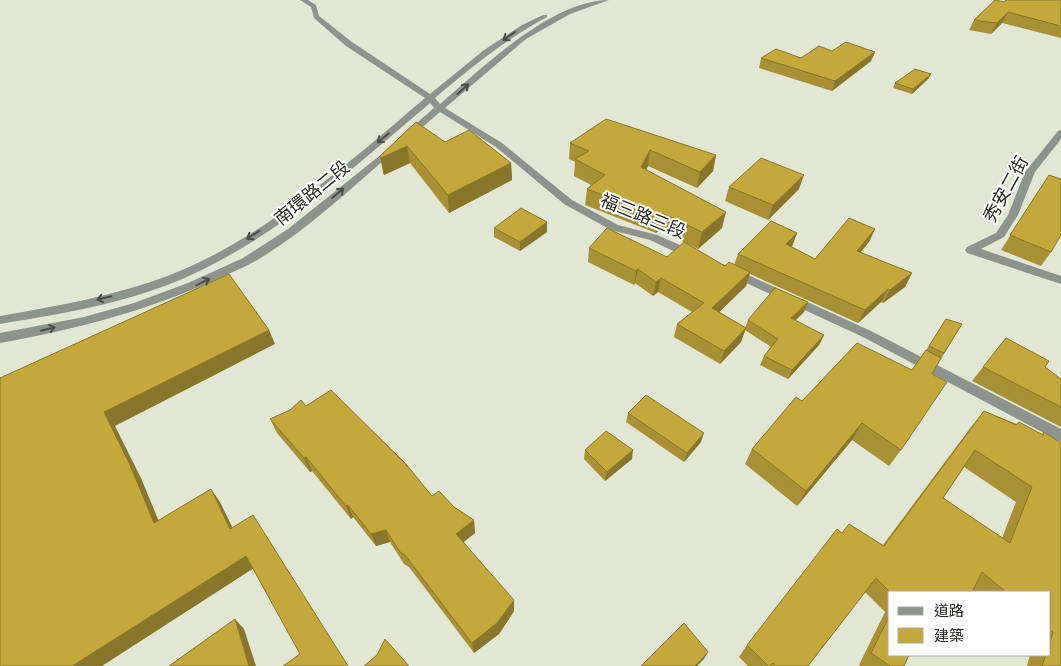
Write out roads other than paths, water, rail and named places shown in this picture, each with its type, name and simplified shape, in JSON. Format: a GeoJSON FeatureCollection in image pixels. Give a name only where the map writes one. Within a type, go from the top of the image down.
{"type":"FeatureCollection","features":[{"type":"Feature","properties":{"kind":"street","name":"福三路三段"},"geometry":{"type":"LineString","coordinates":[[303,0],[314,6],[316,17],[349,44],[431,99],[440,109],[499,145],[568,202],[615,228],[653,237],[700,258]]}},
{"type":"Feature","properties":{"kind":"street","name":"南環路二段"},"geometry":{"type":"LineString","coordinates":[[0,320],[36,315],[132,292],[176,277],[240,244],[329,181],[509,35],[528,23],[585,0]]}},
{"type":"Feature","properties":{"kind":"street","name":"南環路二段"},"geometry":{"type":"LineString","coordinates":[[0,338],[39,332],[137,307],[182,292],[255,257],[287,235],[440,109],[523,37],[568,13],[606,0]]}},
{"type":"Feature","properties":{"kind":"street","name":"秀安二街"},"geometry":{"type":"LineString","coordinates":[[1061,133],[1030,172],[1013,215],[1000,235],[971,250],[1061,280]]}},
{"type":"Feature","properties":{"kind":"street"},"geometry":{"type":"LineString","coordinates":[[726,269],[866,334],[1061,436]]}}]}
